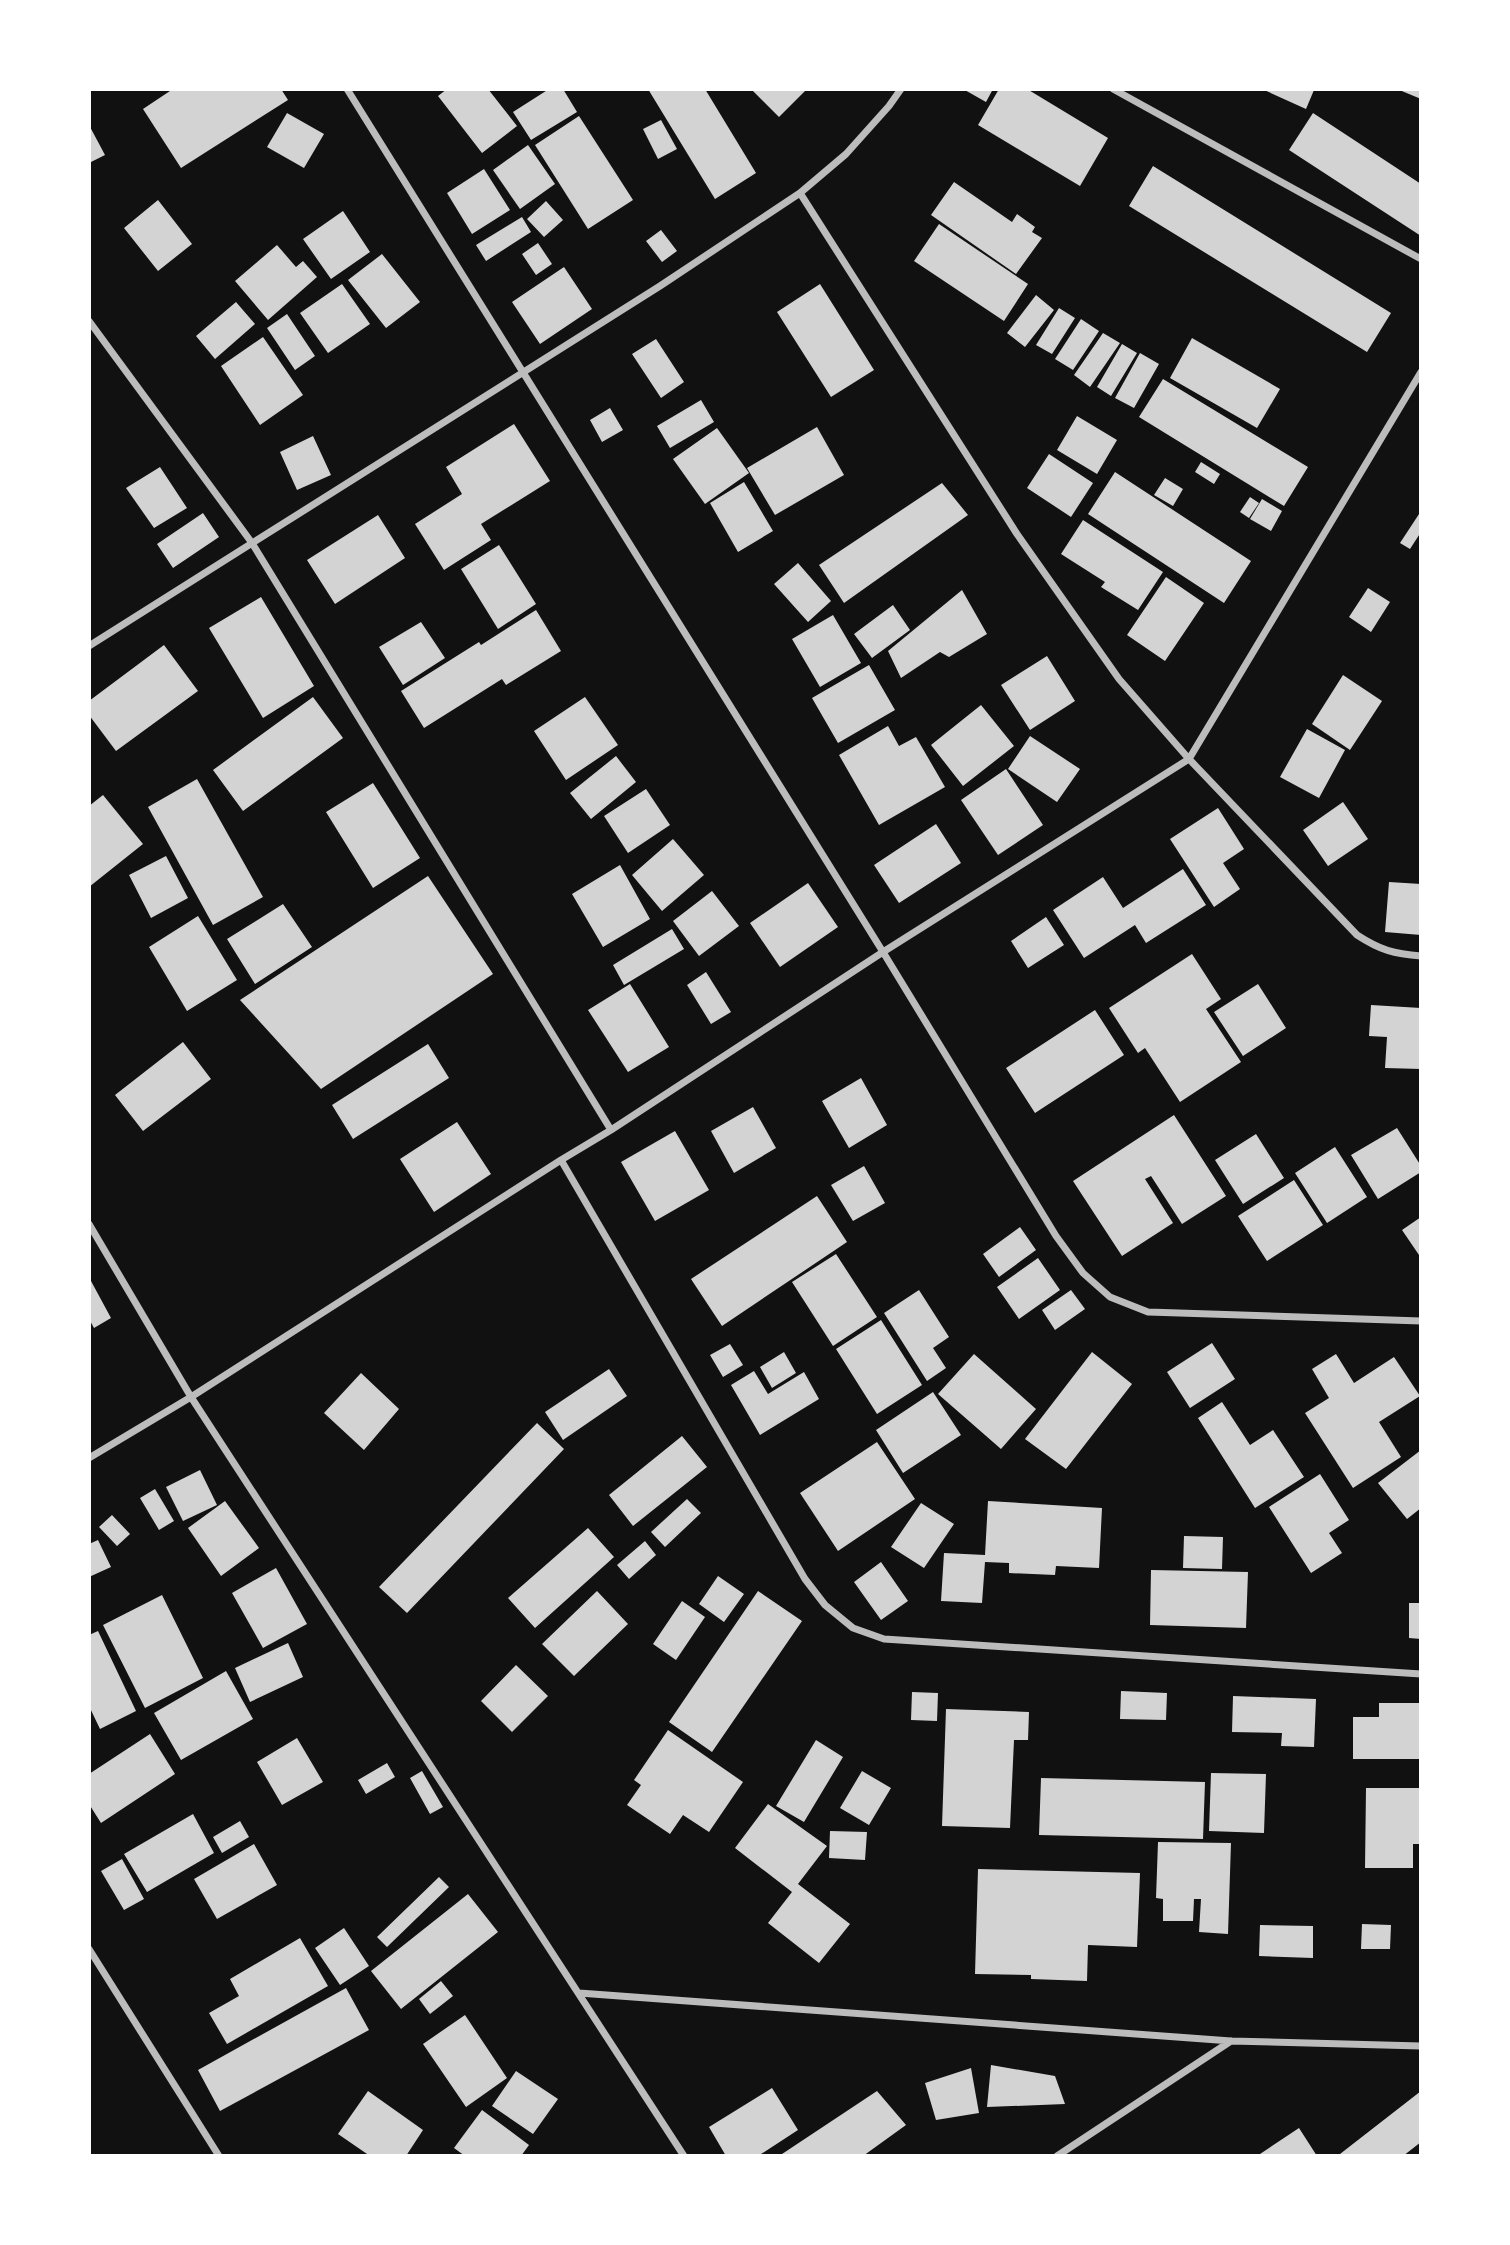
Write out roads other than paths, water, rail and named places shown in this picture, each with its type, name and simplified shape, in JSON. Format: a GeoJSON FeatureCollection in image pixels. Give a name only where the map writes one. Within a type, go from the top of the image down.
{"type":"FeatureCollection","features":[{"type":"Feature","properties":{"kind":"street"},"geometry":{"type":"LineString","coordinates":[[347,89],[883,952],[1056,1236],[1083,1273],[1110,1297],[1148,1312],[1421,1321]]}},
{"type":"Feature","properties":{"kind":"street"},"geometry":{"type":"LineString","coordinates":[[89,646],[660,286],[800,193],[846,154],[890,106],[901,89]]}},
{"type":"Feature","properties":{"kind":"street"},"geometry":{"type":"LineString","coordinates":[[1113,89],[1421,259]]}},
{"type":"Feature","properties":{"kind":"street"},"geometry":{"type":"LineString","coordinates":[[800,193],[1017,534],[1119,679],[1189,759],[1357,934],[1378,949],[1401,955],[1421,956]]}},
{"type":"Feature","properties":{"kind":"street"},"geometry":{"type":"LineString","coordinates":[[89,321],[251,543],[611,1130]]}},
{"type":"Feature","properties":{"kind":"street"},"geometry":{"type":"LineString","coordinates":[[89,1458],[191,1397],[611,1130],[883,952],[1189,759],[1421,372]]}},
{"type":"Feature","properties":{"kind":"street"},"geometry":{"type":"LineString","coordinates":[[561,1160],[805,1580],[825,1605],[853,1629],[884,1639],[1421,1674]]}},
{"type":"Feature","properties":{"kind":"street"},"geometry":{"type":"LineString","coordinates":[[89,1224],[191,1397],[684,2156]]}},
{"type":"Feature","properties":{"kind":"street"},"geometry":{"type":"LineString","coordinates":[[89,1949],[92,1959],[219,2156]]}},
{"type":"Feature","properties":{"kind":"street"},"geometry":{"type":"LineString","coordinates":[[579,1993],[1231,2040],[1421,2046]]}},
{"type":"Feature","properties":{"kind":"street"},"geometry":{"type":"LineString","coordinates":[[1057,2156],[1231,2040]]}}]}
